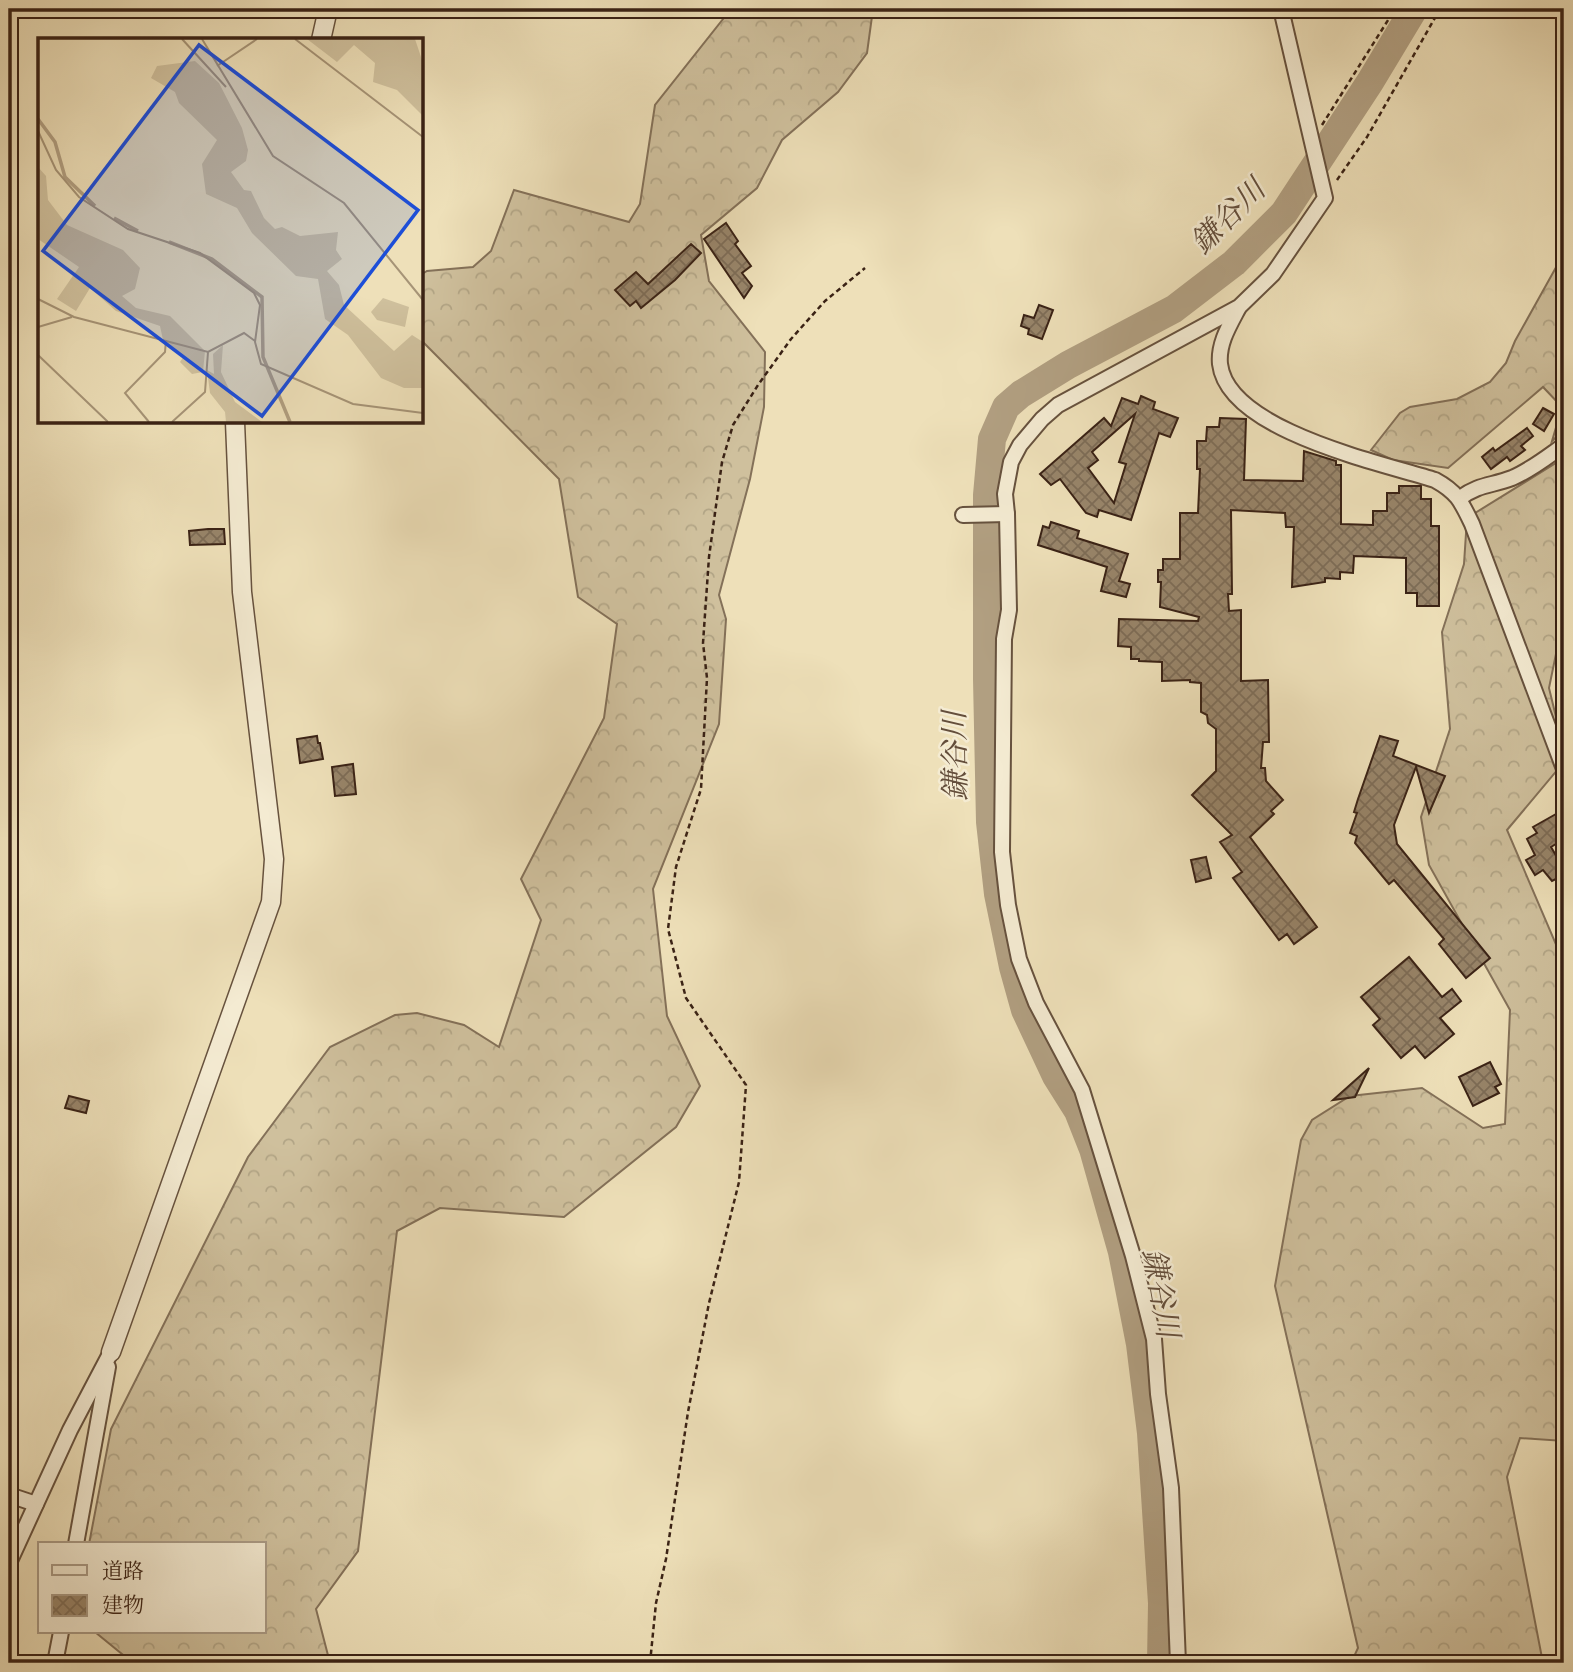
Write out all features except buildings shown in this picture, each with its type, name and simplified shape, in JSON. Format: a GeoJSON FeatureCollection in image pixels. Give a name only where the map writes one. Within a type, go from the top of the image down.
{"type":"FeatureCollection","features":[{"type":"Feature","properties":{"kind":"street"},"geometry":{"type":"LineString","coordinates":[[321,38],[328,9]]}},
{"type":"Feature","properties":{"kind":"street"},"geometry":{"type":"LineString","coordinates":[[1178,1663],[1171,1488],[1158,1394],[1154,1339],[1133,1256],[1082,1090],[1036,1003],[1019,958],[1008,905],[1002,852],[1004,639],[1009,610],[1005,494],[1011,462],[1042,419],[1058,405],[1238,307],[1273,274],[1325,198],[1281,9]]}},
{"type":"Feature","properties":{"kind":"street"},"geometry":{"type":"LineString","coordinates":[[1238,307],[1225,333],[1220,364],[1226,382],[1237,397],[1270,422],[1300,437],[1435,480],[1460,498],[1564,768]]}},
{"type":"Feature","properties":{"kind":"street"},"geometry":{"type":"LineString","coordinates":[[9,1563],[110,1352],[271,902],[274,859],[243,592],[236,424]]}},
{"type":"Feature","properties":{"kind":"street"},"geometry":{"type":"LineString","coordinates":[[1460,498],[1475,487],[1497,483],[1525,472],[1564,445]]}},
{"type":"Feature","properties":{"kind":"street"},"geometry":{"type":"LineString","coordinates":[[963,515],[1007,514]]}},
{"type":"Feature","properties":{"kind":"street"},"geometry":{"type":"LineString","coordinates":[[1556,748],[1564,734]]}},
{"type":"Feature","properties":{"kind":"street"},"geometry":{"type":"LineString","coordinates":[[76,1542],[110,1352]]}},
{"type":"Feature","properties":{"kind":"street"},"geometry":{"type":"LineString","coordinates":[[9,1495],[36,1504]]}},
{"type":"Feature","properties":{"kind":"street"},"geometry":{"type":"LineString","coordinates":[[55,1663],[61,1634]]}},
{"type":"Feature","properties":{"kind":"path"},"geometry":{"type":"LineString","coordinates":[[1313,139],[1395,9]]}},
{"type":"Feature","properties":{"kind":"path"},"geometry":{"type":"LineString","coordinates":[[1325,198],[1367,137],[1440,9]]}},
{"type":"Feature","properties":{"kind":"path"},"geometry":{"type":"LineString","coordinates":[[650,1663],[656,1603],[666,1559],[691,1398],[709,1303],[739,1182],[746,1085],[686,998],[668,929],[676,867],[701,789],[707,678],[703,643],[708,569],[722,462],[733,425],[764,375],[825,301],[865,268]]}},
{"type":"Feature","properties":{"kind":"green space"},"geometry":{"type":"Polygon","coordinates":[[[731,9],[873,9],[867,53],[838,92],[782,140],[757,188],[701,235],[709,281],[765,352],[764,407],[750,479],[719,595],[726,619],[719,724],[653,889],[667,1016],[700,1086],[676,1127],[564,1217],[440,1208],[397,1231],[358,1551],[316,1609],[330,1663],[133,1663],[97,1634],[266,1634],[266,1542],[89,1542],[111,1429],[248,1157],[330,1047],[395,1015],[417,1013],[464,1025],[499,1047],[541,920],[521,879],[604,718],[617,624],[578,597],[559,479],[424,343],[424,273],[473,267],[491,251],[514,190],[629,222],[640,204],[655,105],[731,9]]]}},
{"type":"Feature","properties":{"kind":"green space"},"geometry":{"type":"Polygon","coordinates":[[[1564,253],[1564,430],[1552,441],[1562,407],[1543,387],[1448,468],[1393,460],[1371,450],[1400,413],[1410,407],[1457,399],[1490,382],[1506,363],[1515,341],[1564,253]]]}},
{"type":"Feature","properties":{"kind":"green space"},"geometry":{"type":"Polygon","coordinates":[[[1564,458],[1564,615],[1549,688],[1564,750],[1564,762],[1507,830],[1558,949],[1564,985],[1564,1441],[1520,1438],[1507,1477],[1543,1663],[1351,1663],[1358,1648],[1275,1286],[1301,1140],[1312,1120],[1350,1096],[1422,1088],[1483,1128],[1505,1124],[1510,1010],[1429,865],[1421,817],[1450,729],[1442,632],[1464,564],[1467,518],[1564,458]]]}},
{"type":"Feature","properties":{"kind":"waterway","name":"鎌谷川"},"geometry":{"type":"LineString","coordinates":[[1161,1663],[1162,1603],[1151,1433],[1140,1344],[1122,1252],[1093,1149],[1078,1111],[1056,1076],[1025,1010],[998,894],[990,822],[987,679],[987,495],[992,439],[1006,407],[1021,394],[1068,365],[1174,309],[1234,263],[1284,213],[1370,82],[1414,9]]}}]}
